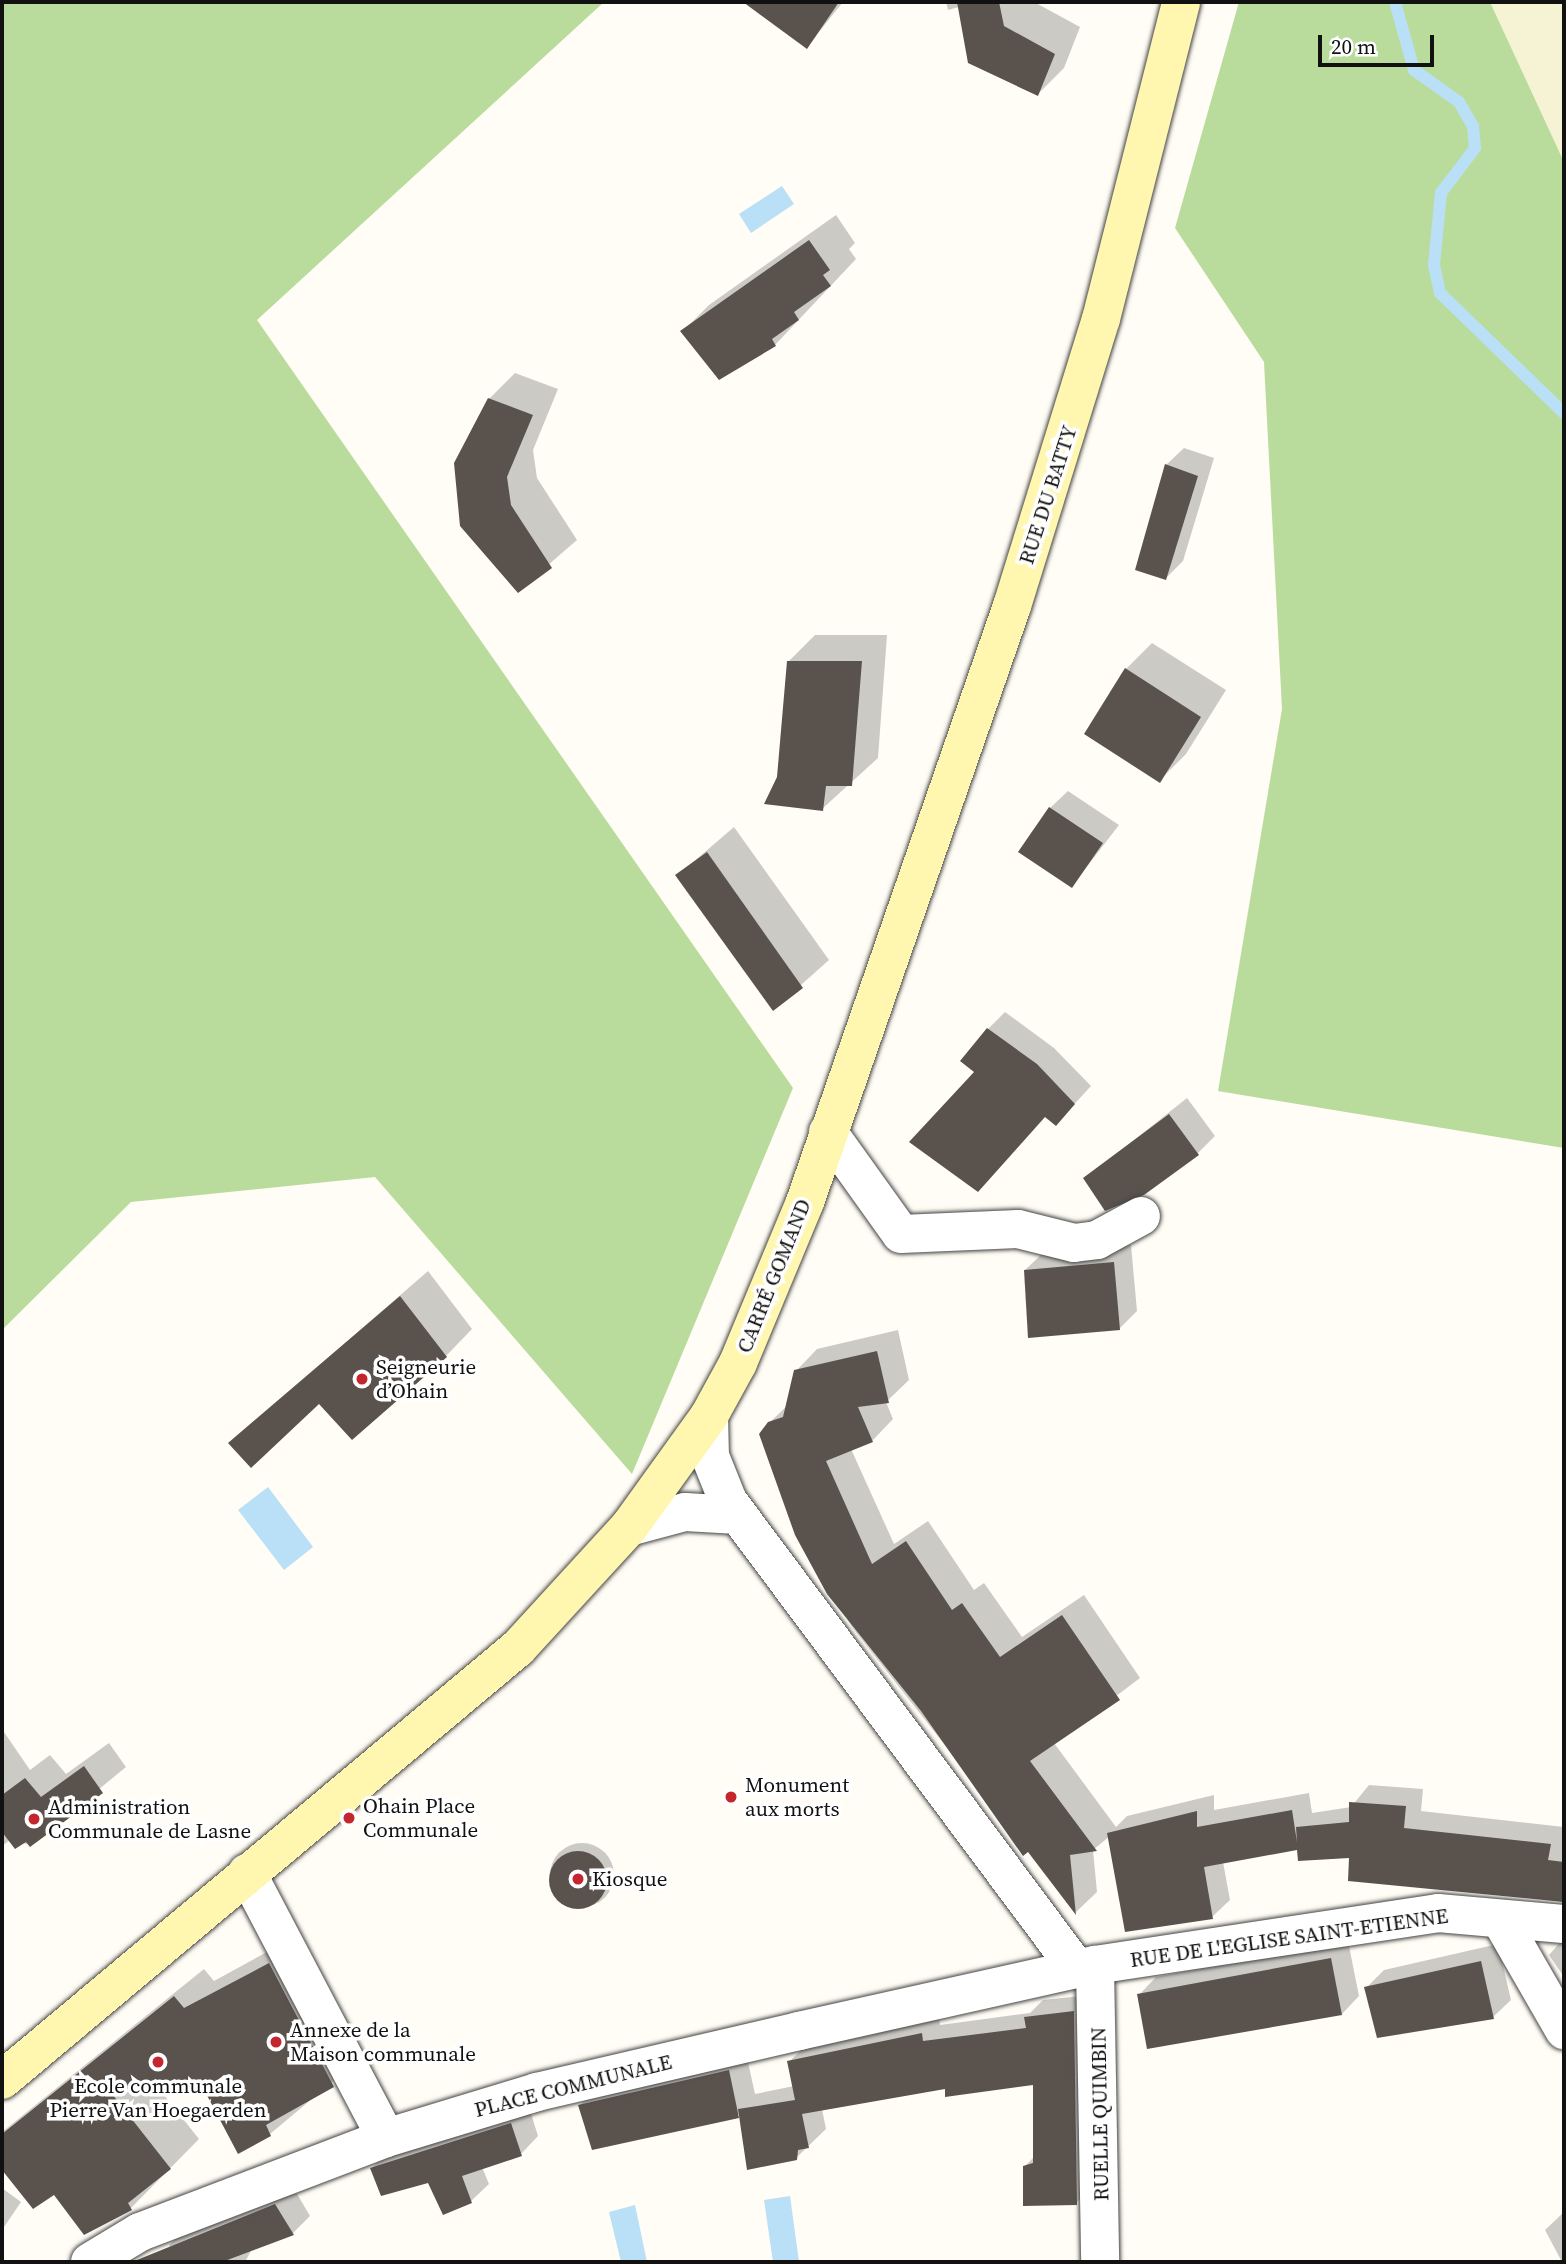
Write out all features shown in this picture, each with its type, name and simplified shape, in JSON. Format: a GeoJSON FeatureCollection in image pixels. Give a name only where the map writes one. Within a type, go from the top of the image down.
{"type":"FeatureCollection","features":[{"type":"Feature","properties":{"kind":"main road","name":"RUE DU BATTY"},"geometry":{"type":"LineString","coordinates":[[882,979],[1068,434],[1181,2]]}},
{"type":"Feature","properties":{"kind":"main road","name":"CARRÉ GOMAND"},"geometry":{"type":"LineString","coordinates":[[709,1416],[765,1302],[882,979]]}},
{"type":"Feature","properties":{"kind":"main road"},"geometry":{"type":"LineString","coordinates":[[2,2080],[247,1872],[518,1648],[629,1527],[709,1416]]}},
{"type":"Feature","properties":{"kind":"street"},"geometry":{"type":"LineString","coordinates":[[828,1132],[901,1234],[1018,1229],[1074,1243],[1097,1240],[1141,1216]]}},
{"type":"Feature","properties":{"kind":"street"},"geometry":{"type":"LineString","coordinates":[[709,1416],[717,1479],[738,1515],[1086,1967]]}},
{"type":"Feature","properties":{"kind":"street"},"geometry":{"type":"LineString","coordinates":[[629,1527],[685,1512],[738,1515]]}},
{"type":"Feature","properties":{"kind":"street"},"geometry":{"type":"LineString","coordinates":[[247,1872],[386,2138]]}},
{"type":"Feature","properties":{"kind":"street","name":"RUE DE L'EGLISE SAINT-ETIENNE"},"geometry":{"type":"LineString","coordinates":[[1086,1967],[1438,1913],[1502,1922],[1518,1916],[1564,1924]]}},
{"type":"Feature","properties":{"kind":"street"},"geometry":{"type":"LineString","coordinates":[[1502,1922],[1564,2030]]}},
{"type":"Feature","properties":{"kind":"street","name":"PLACE COMMUNALE"},"geometry":{"type":"LineString","coordinates":[[90,2262],[140,2232],[386,2138],[537,2092],[1086,1967]]}},
{"type":"Feature","properties":{"kind":"street","name":"RUELLE QUIMBIN"},"geometry":{"type":"LineString","coordinates":[[1086,1967],[1103,2163],[1100,2262]]}},
{"type":"Feature","properties":{"kind":"shaded area"},"geometry":{"type":"Polygon","coordinates":[[[1490,2],[1564,2],[1564,162],[1490,2]]]}},
{"type":"Feature","properties":{"kind":"green space"},"geometry":{"type":"Polygon","coordinates":[[[2,2],[604,2],[257,320],[793,1088],[632,1474],[375,1177],[131,1202],[2,1330],[2,2]]]}},
{"type":"Feature","properties":{"kind":"green space"},"geometry":{"type":"Polygon","coordinates":[[[1239,2],[1490,2],[1564,162],[1564,1148],[1218,1091],[1282,709],[1264,362],[1175,228],[1239,2]]]}},
{"type":"Feature","properties":{"kind":"water"},"geometry":{"type":"Polygon","coordinates":[[[782,186],[794,204],[751,233],[739,214],[782,186]]]}},
{"type":"Feature","properties":{"kind":"water"},"geometry":{"type":"Polygon","coordinates":[[[268,1487],[313,1547],[284,1570],[238,1510],[268,1487]]]}},
{"type":"Feature","properties":{"kind":"water"},"geometry":{"type":"Polygon","coordinates":[[[790,2196],[799,2262],[773,2262],[764,2200],[790,2196]]]}},
{"type":"Feature","properties":{"kind":"water"},"geometry":{"type":"Polygon","coordinates":[[[635,2205],[647,2262],[621,2262],[609,2212],[635,2205]]]}},
{"type":"Feature","properties":{"kind":"building"},"geometry":{"type":"Polygon","coordinates":[[[743,2],[839,2],[807,49],[743,2]]]}},
{"type":"Feature","properties":{"kind":"building"},"geometry":{"type":"Polygon","coordinates":[[[957,2],[999,2],[1004,26],[1055,54],[1038,96],[968,63],[957,2]]]}},
{"type":"Feature","properties":{"kind":"building"},"geometry":{"type":"Polygon","coordinates":[[[809,240],[830,270],[823,275],[831,286],[794,312],[799,320],[772,339],[776,346],[719,380],[680,331],[809,240]]]}},
{"type":"Feature","properties":{"kind":"building"},"geometry":{"type":"Polygon","coordinates":[[[488,398],[533,415],[507,477],[511,505],[552,568],[518,593],[460,526],[454,463],[488,398]]]}},
{"type":"Feature","properties":{"kind":"building"},"geometry":{"type":"Polygon","coordinates":[[[1165,464],[1198,476],[1166,580],[1135,570],[1165,464]]]}},
{"type":"Feature","properties":{"kind":"building"},"geometry":{"type":"Polygon","coordinates":[[[787,661],[862,661],[852,786],[826,786],[823,811],[764,804],[777,777],[787,661]]]}},
{"type":"Feature","properties":{"kind":"building"},"geometry":{"type":"Polygon","coordinates":[[[1125,668],[1201,717],[1160,783],[1084,734],[1125,668]]]}},
{"type":"Feature","properties":{"kind":"building"},"geometry":{"type":"Polygon","coordinates":[[[1049,807],[1103,843],[1072,888],[1018,852],[1049,807]]]}},
{"type":"Feature","properties":{"kind":"building"},"geometry":{"type":"Polygon","coordinates":[[[707,852],[803,988],[773,1011],[675,875],[707,852]]]}},
{"type":"Feature","properties":{"kind":"building"},"geometry":{"type":"Polygon","coordinates":[[[987,1028],[1037,1064],[1075,1104],[1056,1126],[1045,1117],[978,1192],[909,1142],[974,1072],[960,1061],[987,1028]]]}},
{"type":"Feature","properties":{"kind":"building"},"geometry":{"type":"Polygon","coordinates":[[[1169,1114],[1199,1155],[1144,1195],[1105,1211],[1083,1178],[1169,1114]]]}},
{"type":"Feature","properties":{"kind":"building"},"geometry":{"type":"Polygon","coordinates":[[[1114,1262],[1120,1330],[1028,1338],[1024,1270],[1114,1262]]]}},
{"type":"Feature","properties":{"kind":"building","name":"Seigneurie d’Ohain"},"geometry":{"type":"Polygon","coordinates":[[[400,1296],[447,1357],[352,1440],[319,1404],[251,1468],[228,1443],[400,1296]]]}},
{"type":"Feature","properties":{"kind":"building"},"geometry":{"type":"Polygon","coordinates":[[[877,1351],[889,1403],[858,1407],[873,1442],[826,1461],[872,1564],[906,1541],[952,1610],[962,1603],[1000,1657],[1062,1615],[1120,1700],[1030,1761],[1097,1851],[1070,1855],[1076,1915],[1028,1852],[1023,1856],[921,1711],[827,1594],[795,1535],[759,1434],[768,1422],[783,1417],[794,1370],[877,1351]]]}},
{"type":"Feature","properties":{"kind":"building","name":"Administration Communale de Lasne"},"geometry":{"type":"Polygon","coordinates":[[[84,1766],[103,1793],[30,1847],[26,1842],[15,1849],[2,1832],[2,1795],[25,1778],[41,1797],[84,1766]]]}},
{"type":"Feature","properties":{"kind":"building"},"geometry":{"type":"Polygon","coordinates":[[[1349,1802],[1406,1806],[1404,1828],[1551,1844],[1548,1860],[1564,1862],[1564,1902],[1348,1881],[1349,1858],[1298,1861],[1297,1850],[1204,1867],[1213,1919],[1125,1932],[1107,1833],[1197,1811],[1197,1827],[1292,1810],[1297,1842],[1296,1827],[1349,1822],[1349,1802]]]}},
{"type":"Feature","properties":{"kind":"building","name":"Kiosque"},"geometry":{"type":"Polygon","coordinates":[[[572,1851],[584,1851],[599,1859],[607,1874],[607,1886],[599,1901],[584,1909],[572,1909],[557,1901],[549,1886],[549,1874],[557,1859],[572,1851]]]}},
{"type":"Feature","properties":{"kind":"building"},"geometry":{"type":"Polygon","coordinates":[[[1331,1958],[1342,2015],[1147,2049],[1137,1994],[1331,1958]]]}},
{"type":"Feature","properties":{"kind":"building"},"geometry":{"type":"Polygon","coordinates":[[[1481,1961],[1494,2019],[1377,2038],[1364,1987],[1481,1961]]]}},
{"type":"Feature","properties":{"kind":"building","name":"Ecole communale Pierre Van Hoegaerden"},"geometry":{"type":"Polygon","coordinates":[[[269,1963],[334,2087],[266,2125],[271,2136],[238,2154],[201,2084],[109,2090],[171,2169],[128,2203],[132,2210],[84,2235],[54,2195],[33,2209],[2,2170],[2,2134],[174,1996],[184,2008],[269,1963]]]}},
{"type":"Feature","properties":{"kind":"building"},"geometry":{"type":"Polygon","coordinates":[[[1074,2011],[1077,2205],[1023,2206],[1023,2166],[1033,2163],[1033,2085],[945,2097],[945,2089],[802,2114],[809,2148],[798,2150],[797,2160],[747,2170],[738,2109],[795,2100],[787,2061],[922,2033],[923,2041],[1026,2028],[1024,2017],[1074,2011]]]}},
{"type":"Feature","properties":{"kind":"building"},"geometry":{"type":"Polygon","coordinates":[[[729,2070],[739,2118],[592,2150],[578,2105],[729,2070]]]}},
{"type":"Feature","properties":{"kind":"building"},"geometry":{"type":"Polygon","coordinates":[[[511,2123],[522,2156],[462,2176],[472,2203],[443,2215],[428,2183],[381,2196],[370,2168],[511,2123]]]}},
{"type":"Feature","properties":{"kind":"building"},"geometry":{"type":"Polygon","coordinates":[[[275,2204],[294,2235],[222,2262],[132,2262],[275,2204]]]}},
{"type":"Feature","properties":{"kind":"waterway"},"geometry":{"type":"LineString","coordinates":[[1395,2],[1414,70],[1459,102],[1473,126],[1475,148],[1441,193],[1434,265],[1440,293],[1564,413]]}},
{"type":"Feature","properties":{"kind":"place","name":"Seigneurie d’Ohain"},"geometry":{"type":"Point","coordinates":[362,1379]}},
{"type":"Feature","properties":{"kind":"place","name":"Monument aux morts"},"geometry":{"type":"Point","coordinates":[731,1797]}},
{"type":"Feature","properties":{"kind":"place","name":"Ohain Place Communale"},"geometry":{"type":"Point","coordinates":[349,1818]}},
{"type":"Feature","properties":{"kind":"place","name":"Administration Communale de Lasne"},"geometry":{"type":"Point","coordinates":[34,1819]}},
{"type":"Feature","properties":{"kind":"place","name":"Kiosque"},"geometry":{"type":"Point","coordinates":[578,1879]}},
{"type":"Feature","properties":{"kind":"place","name":"Annexe de la Maison communale"},"geometry":{"type":"Point","coordinates":[276,2042]}},
{"type":"Feature","properties":{"kind":"place","name":"Ecole communale Pierre Van Hoegaerden"},"geometry":{"type":"Point","coordinates":[158,2062]}}]}
